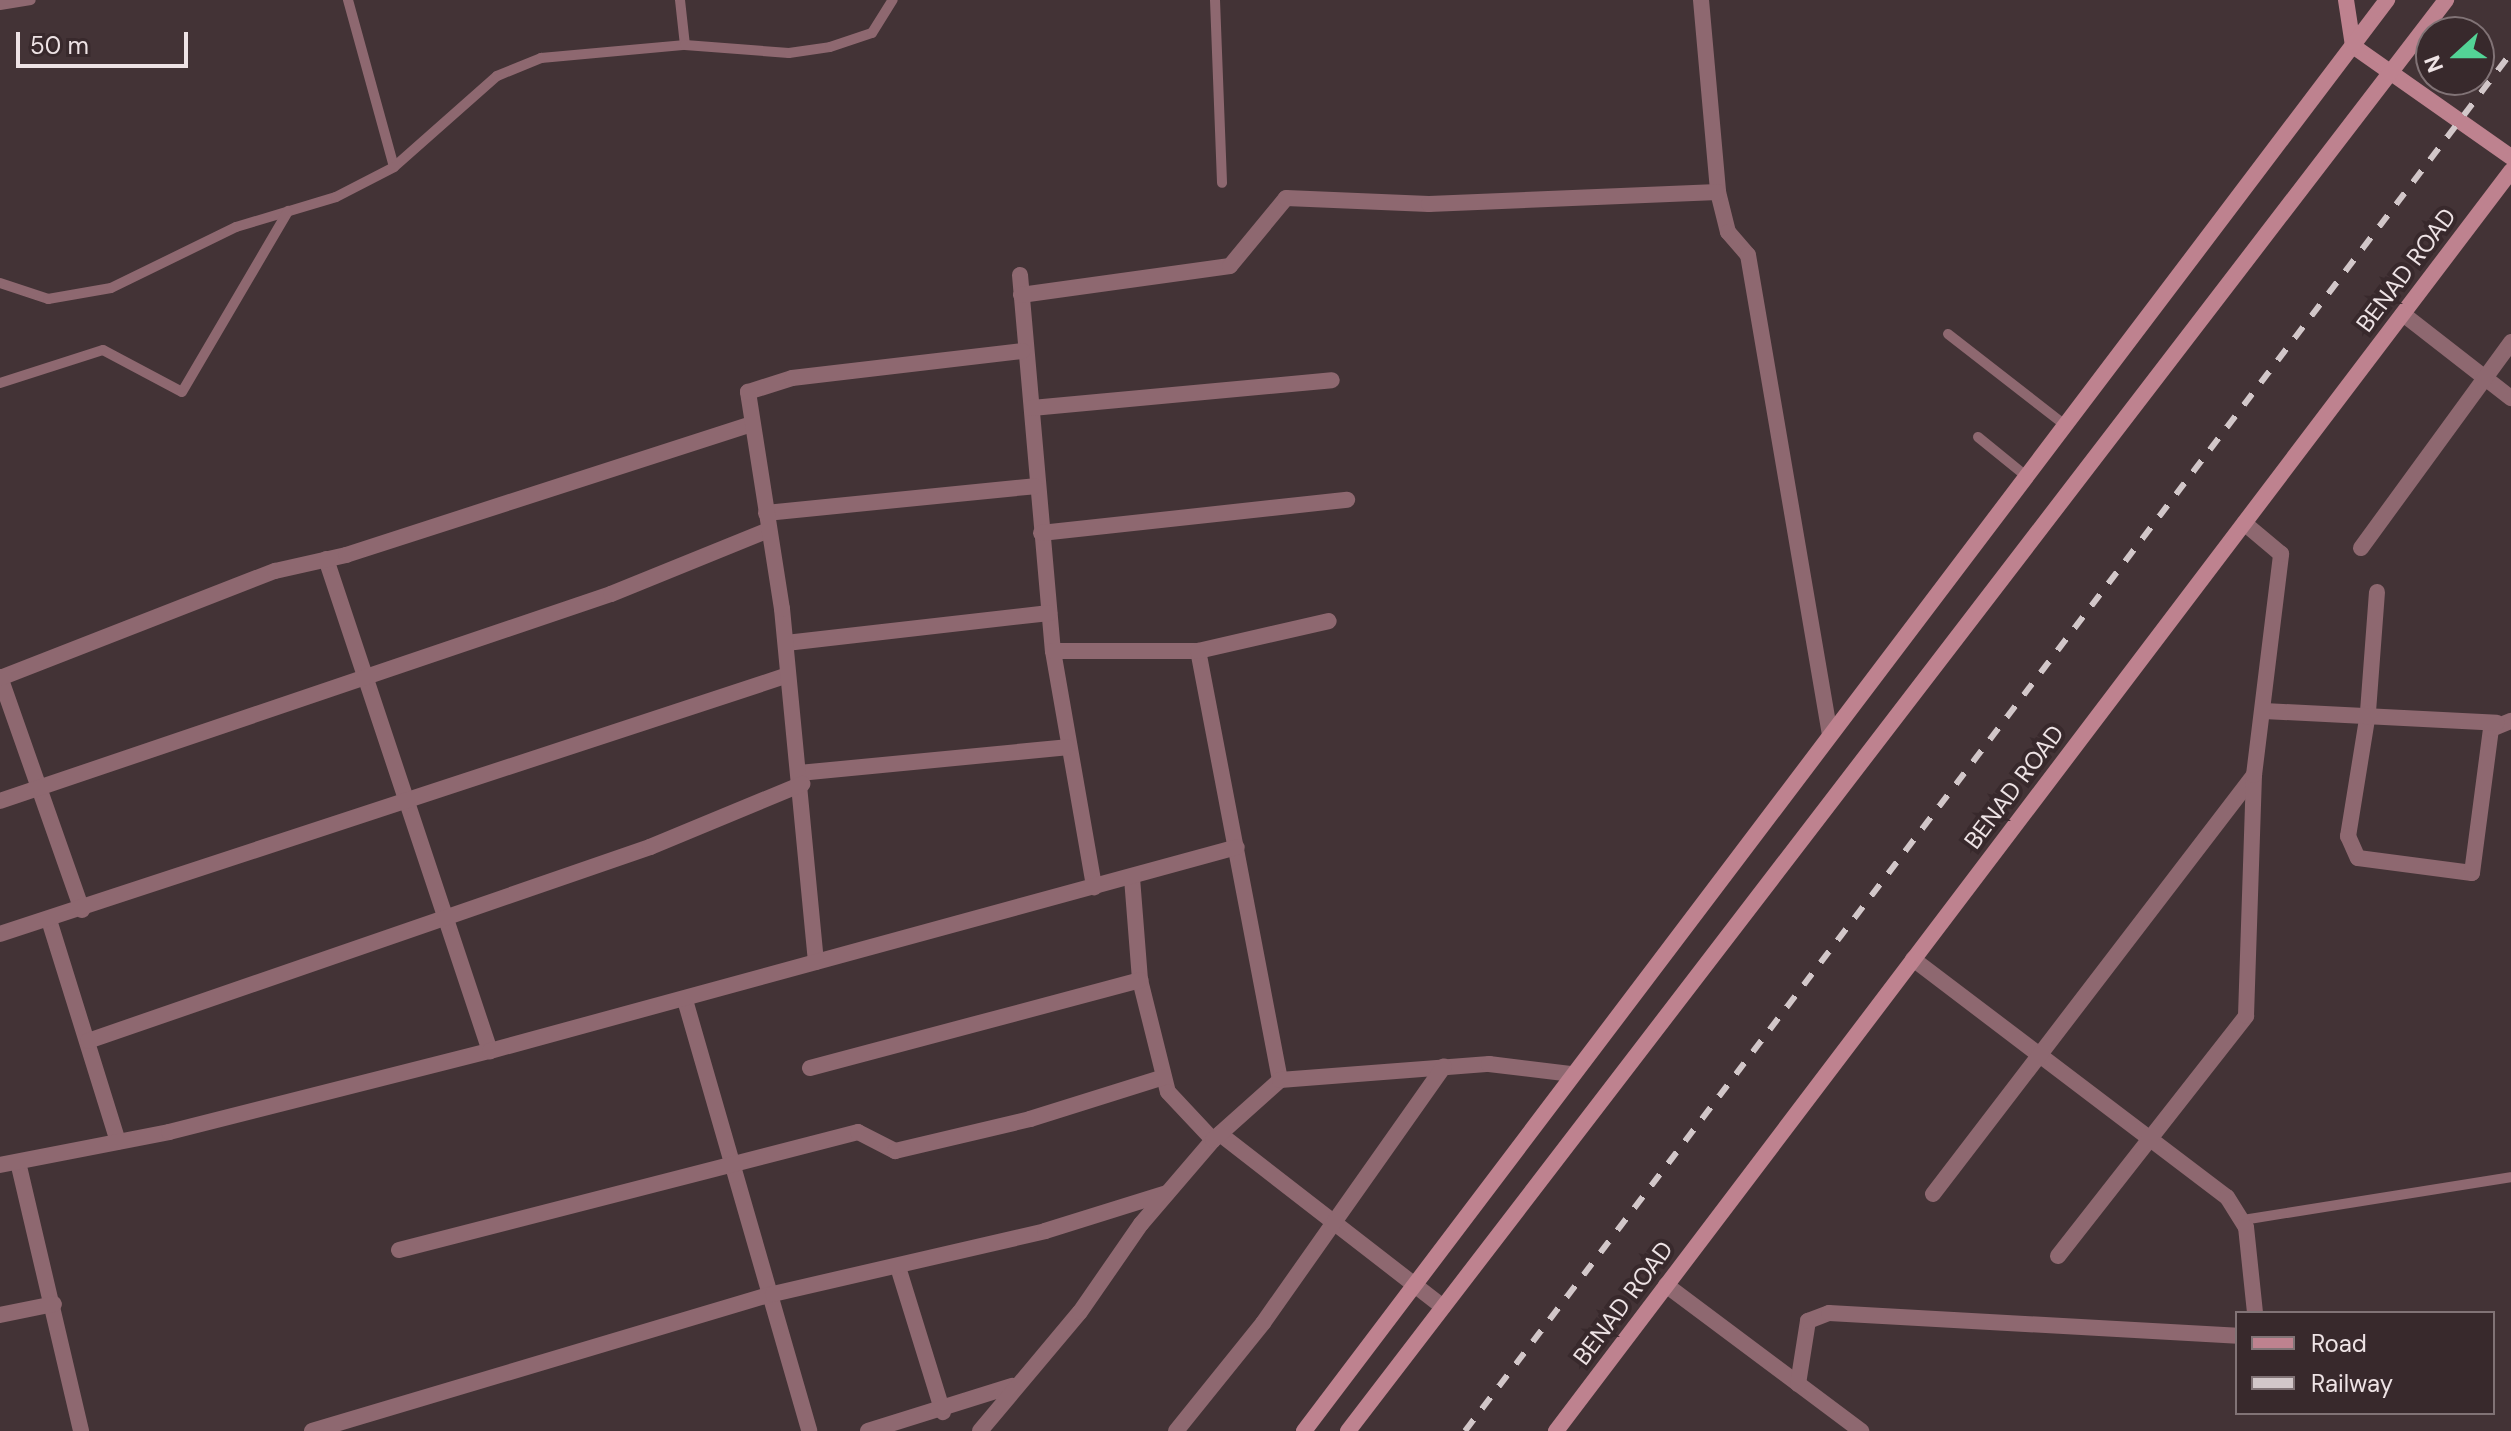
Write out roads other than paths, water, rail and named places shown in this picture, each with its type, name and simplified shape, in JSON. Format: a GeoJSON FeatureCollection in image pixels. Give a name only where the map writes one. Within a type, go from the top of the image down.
{"type":"FeatureCollection","features":[{"type":"Feature","properties":{"kind":"street"},"geometry":{"type":"LineString","coordinates":[[1701,0],[1718,192],[1728,232],[1748,255],[1830,734]]}},
{"type":"Feature","properties":{"kind":"street"},"geometry":{"type":"LineString","coordinates":[[2346,0],[2353,46],[2511,157]]}},
{"type":"Feature","properties":{"kind":"street"},"geometry":{"type":"LineString","coordinates":[[1304,1431],[1572,1074],[1764,831],[1830,734],[2387,0]]}},
{"type":"Feature","properties":{"kind":"street"},"geometry":{"type":"LineString","coordinates":[[1348,1431],[2446,0]]}},
{"type":"Feature","properties":{"kind":"street","name":"BENAD ROAD"},"geometry":{"type":"LineString","coordinates":[[1559,1430],[2511,171]]}},
{"type":"Feature","properties":{"kind":"street"},"geometry":{"type":"LineString","coordinates":[[1021,295],[1230,266],[1286,198],[1429,204],[1718,192]]}},
{"type":"Feature","properties":{"kind":"street"},"geometry":{"type":"LineString","coordinates":[[1020,275],[1022,351],[1032,408],[1035,486],[1053,651],[1067,747],[1094,887]]}},
{"type":"Feature","properties":{"kind":"street"},"geometry":{"type":"LineString","coordinates":[[2403,314],[2511,398]]}},
{"type":"Feature","properties":{"kind":"street"},"geometry":{"type":"LineString","coordinates":[[2361,548],[2511,342]]}},
{"type":"Feature","properties":{"kind":"street"},"geometry":{"type":"LineString","coordinates":[[816,962],[786,643],[748,392],[779,381],[1022,351]]}},
{"type":"Feature","properties":{"kind":"street"},"geometry":{"type":"LineString","coordinates":[[1032,408],[1332,380]]}},
{"type":"Feature","properties":{"kind":"street"},"geometry":{"type":"LineString","coordinates":[[82,910],[0,678],[275,571],[326,559],[751,424]]}},
{"type":"Feature","properties":{"kind":"street"},"geometry":{"type":"LineString","coordinates":[[0,801],[611,594],[768,521],[1035,486]]}},
{"type":"Feature","properties":{"kind":"street"},"geometry":{"type":"LineString","coordinates":[[1041,533],[1347,500]]}},
{"type":"Feature","properties":{"kind":"street"},"geometry":{"type":"LineString","coordinates":[[2058,1256],[2246,1016],[2254,775],[2281,554],[2244,523]]}},
{"type":"Feature","properties":{"kind":"street"},"geometry":{"type":"LineString","coordinates":[[326,559],[490,1051]]}},
{"type":"Feature","properties":{"kind":"street"},"geometry":{"type":"LineString","coordinates":[[2377,592],[2368,713],[2352,848],[2372,863],[2464,877],[2475,862],[2489,737],[2504,722]]}},
{"type":"Feature","properties":{"kind":"street"},"geometry":{"type":"LineString","coordinates":[[786,643],[1049,613]]}},
{"type":"Feature","properties":{"kind":"street"},"geometry":{"type":"LineString","coordinates":[[1053,651],[1198,651],[1329,621]]}},
{"type":"Feature","properties":{"kind":"street"},"geometry":{"type":"LineString","coordinates":[[1198,651],[1280,1080]]}},
{"type":"Feature","properties":{"kind":"street"},"geometry":{"type":"LineString","coordinates":[[0,934],[82,910],[404,799],[788,675]]}},
{"type":"Feature","properties":{"kind":"street"},"geometry":{"type":"LineString","coordinates":[[2264,711],[2368,713],[2504,722]]}},
{"type":"Feature","properties":{"kind":"street"},"geometry":{"type":"LineString","coordinates":[[88,1041],[650,847],[801,779],[1067,747]]}},
{"type":"Feature","properties":{"kind":"street"},"geometry":{"type":"LineString","coordinates":[[1933,1194],[2254,775]]}},
{"type":"Feature","properties":{"kind":"street"},"geometry":{"type":"LineString","coordinates":[[0,1165],[118,1142],[490,1051],[1237,847]]}},
{"type":"Feature","properties":{"kind":"street"},"geometry":{"type":"LineString","coordinates":[[1132,878],[1140,980],[1168,1092],[1216,1137],[1417,1284],[1443,1307]]}},
{"type":"Feature","properties":{"kind":"street"},"geometry":{"type":"LineString","coordinates":[[49,920],[118,1142]]}},
{"type":"Feature","properties":{"kind":"street"},"geometry":{"type":"LineString","coordinates":[[1913,959],[2147,1142],[2227,1197],[2243,1220],[2255,1311]]}},
{"type":"Feature","properties":{"kind":"street"},"geometry":{"type":"LineString","coordinates":[[810,1068],[1140,980]]}},
{"type":"Feature","properties":{"kind":"street"},"geometry":{"type":"LineString","coordinates":[[685,1000],[773,1294],[809,1431]]}},
{"type":"Feature","properties":{"kind":"street"},"geometry":{"type":"LineString","coordinates":[[980,1431],[1014,1385],[1080,1312],[1167,1193],[1216,1137],[1280,1080],[1444,1066],[1572,1074]]}},
{"type":"Feature","properties":{"kind":"street"},"geometry":{"type":"LineString","coordinates":[[1176,1431],[1444,1066]]}},
{"type":"Feature","properties":{"kind":"street"},"geometry":{"type":"LineString","coordinates":[[399,1250],[858,1132],[895,1151],[1030,1119],[1164,1077]]}},
{"type":"Feature","properties":{"kind":"street"},"geometry":{"type":"LineString","coordinates":[[18,1162],[54,1304],[81,1431]]}},
{"type":"Feature","properties":{"kind":"street"},"geometry":{"type":"LineString","coordinates":[[312,1431],[773,1294],[898,1267],[1167,1193]]}},
{"type":"Feature","properties":{"kind":"street"},"geometry":{"type":"LineString","coordinates":[[898,1267],[943,1412]]}},
{"type":"Feature","properties":{"kind":"street"},"geometry":{"type":"LineString","coordinates":[[1666,1285],[1861,1431]]}},
{"type":"Feature","properties":{"kind":"street"},"geometry":{"type":"LineString","coordinates":[[0,1315],[54,1304]]}},
{"type":"Feature","properties":{"kind":"street"},"geometry":{"type":"LineString","coordinates":[[1798,1384],[1808,1321],[1829,1313],[2235,1336]]}},
{"type":"Feature","properties":{"kind":"street"},"geometry":{"type":"LineString","coordinates":[[868,1431],[943,1412],[1014,1385]]}},
{"type":"Feature","properties":{"kind":"lane"},"geometry":{"type":"LineString","coordinates":[[0,5],[31,0]]}},
{"type":"Feature","properties":{"kind":"lane"},"geometry":{"type":"LineString","coordinates":[[348,0],[394,167]]}},
{"type":"Feature","properties":{"kind":"lane"},"geometry":{"type":"LineString","coordinates":[[680,0],[685,45]]}},
{"type":"Feature","properties":{"kind":"lane"},"geometry":{"type":"LineString","coordinates":[[0,283],[48,299],[111,288],[236,227],[288,211],[394,167],[453,110],[526,64],[685,45],[789,53],[830,47],[872,33],[893,0]]}},
{"type":"Feature","properties":{"kind":"lane"},"geometry":{"type":"LineString","coordinates":[[1215,0],[1222,183]]}},
{"type":"Feature","properties":{"kind":"lane"},"geometry":{"type":"LineString","coordinates":[[0,383],[103,350],[182,392],[288,211]]}},
{"type":"Feature","properties":{"kind":"lane"},"geometry":{"type":"LineString","coordinates":[[1948,334],[2065,425]]}},
{"type":"Feature","properties":{"kind":"lane"},"geometry":{"type":"LineString","coordinates":[[1978,437],[2026,476]]}},
{"type":"Feature","properties":{"kind":"lane"},"geometry":{"type":"LineString","coordinates":[[2243,1220],[2511,1177]]}},
{"type":"Feature","properties":{"kind":"railway"},"geometry":{"type":"LineString","coordinates":[[1465,1431],[2511,53]]}}]}
